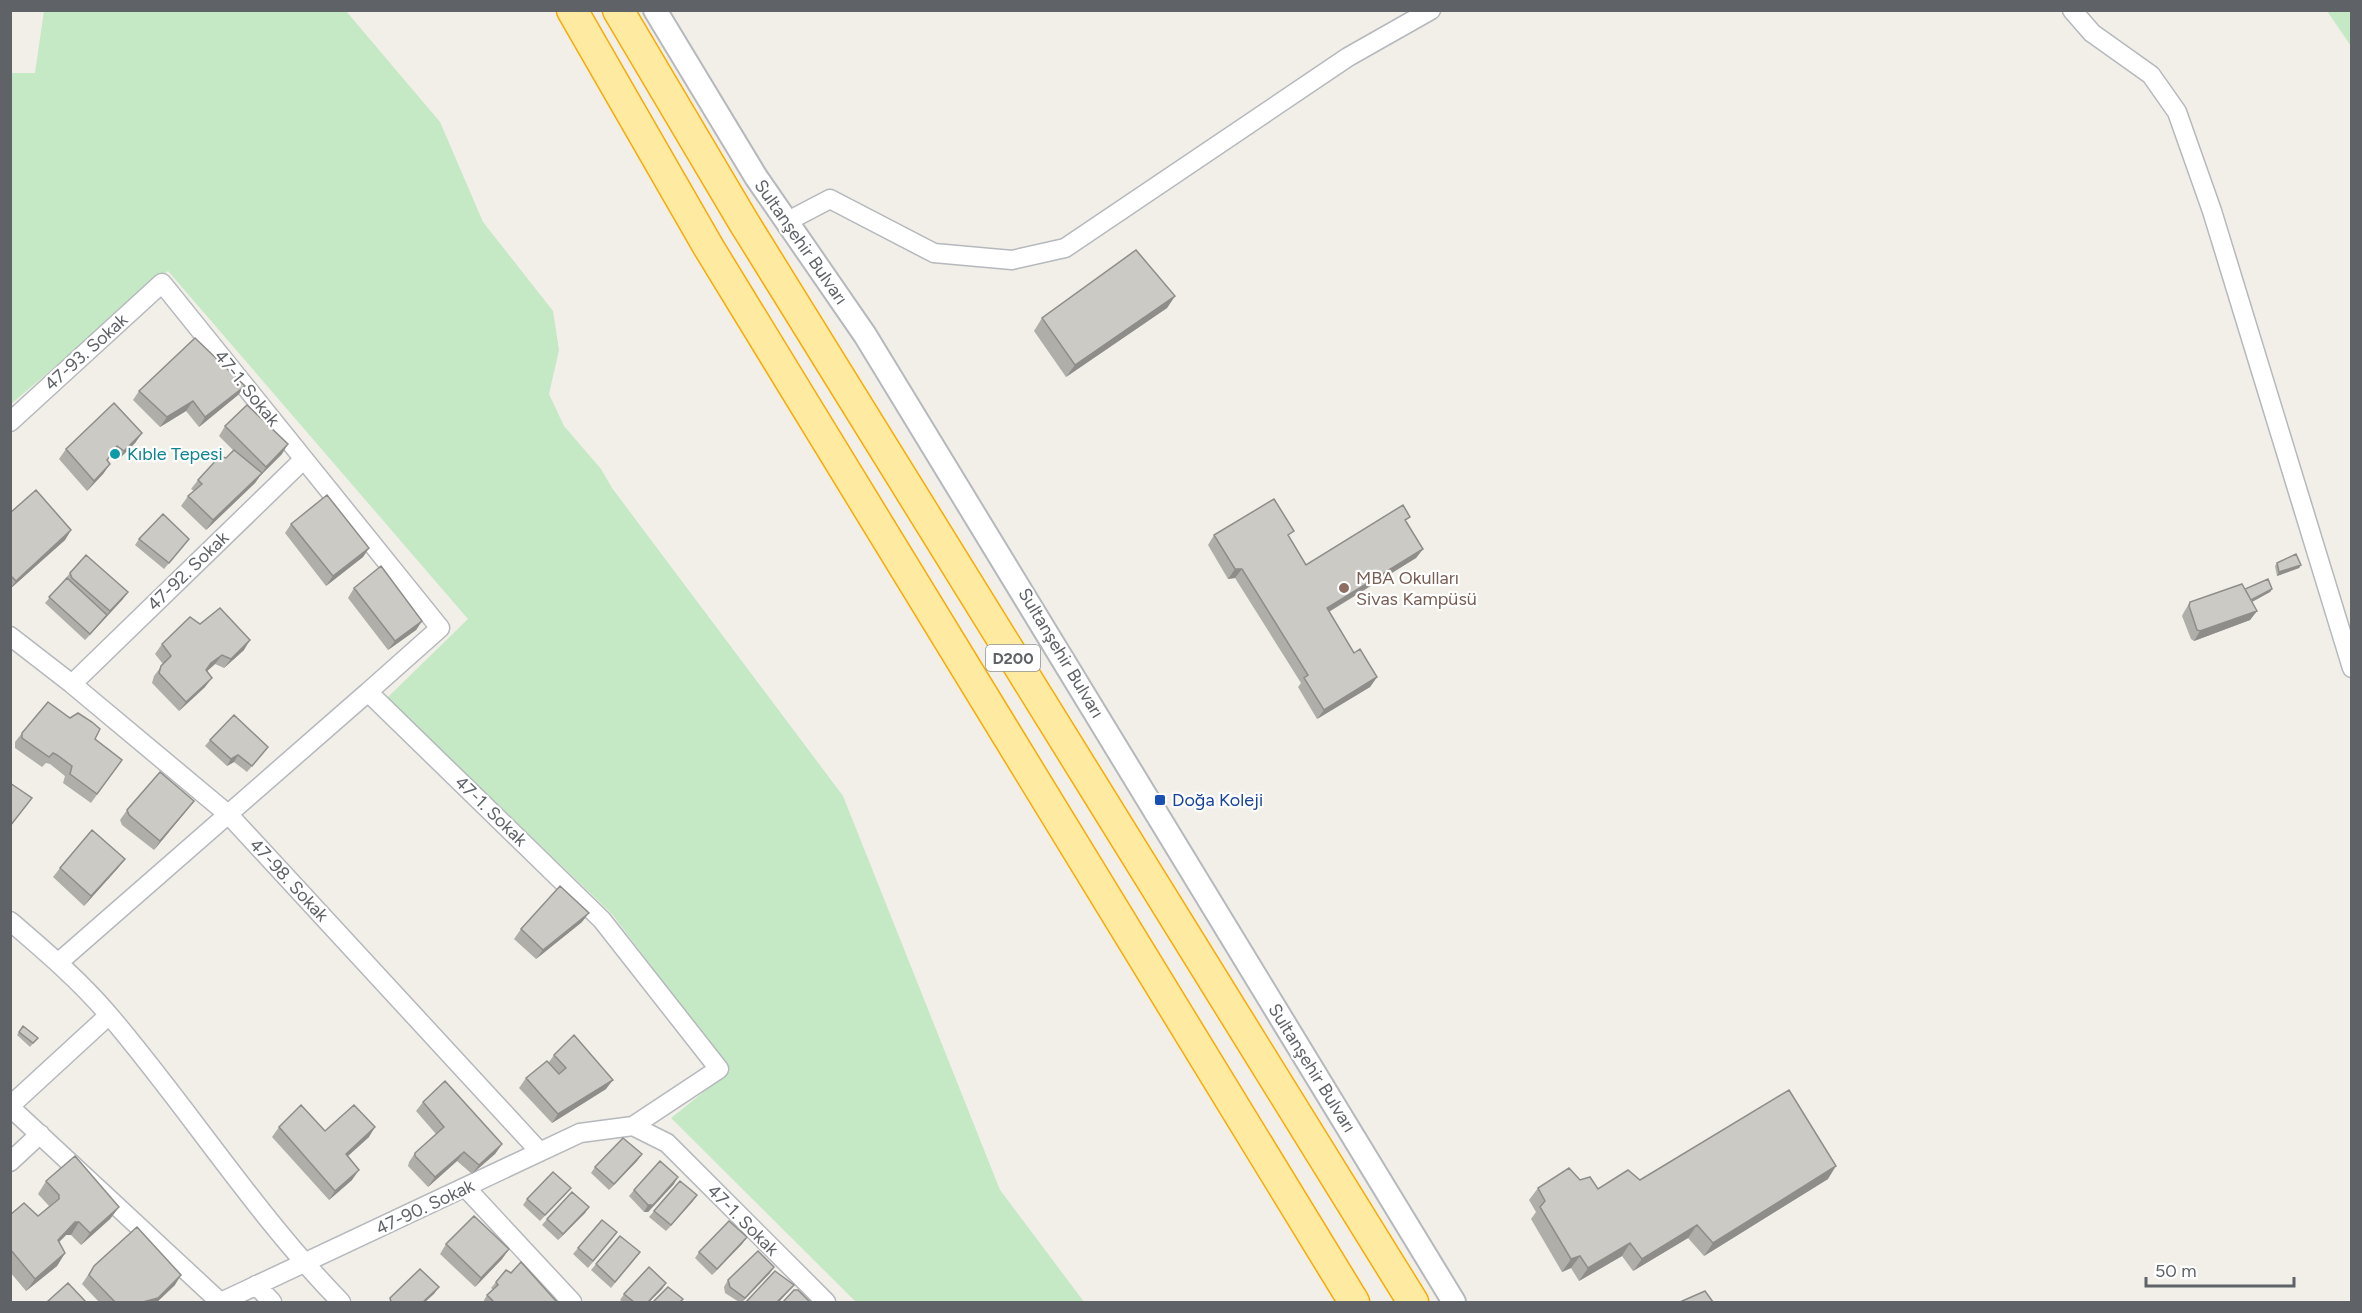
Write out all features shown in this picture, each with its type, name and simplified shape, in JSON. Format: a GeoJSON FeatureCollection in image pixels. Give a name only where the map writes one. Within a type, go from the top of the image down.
{"type":"FeatureCollection","features":[{"type":"Feature","properties":{"kind":"highway","name":"D200"},"geometry":{"type":"LineString","coordinates":[[572,10],[715,258],[1354,1302]]}},
{"type":"Feature","properties":{"kind":"highway","name":"Sultanşehir Bulvarı"},"geometry":{"type":"LineString","coordinates":[[618,10],[743,221],[1413,1302]]}},
{"type":"Feature","properties":{"kind":"street","name":"Sultanşehir Bulvarı"},"geometry":{"type":"LineString","coordinates":[[655,10],[786,222],[884,365],[1454,1302]]}},
{"type":"Feature","properties":{"kind":"street"},"geometry":{"type":"LineString","coordinates":[[786,222],[830,199],[934,253],[1012,260],[1065,249],[1348,57],[1431,10]]}},
{"type":"Feature","properties":{"kind":"street"},"geometry":{"type":"LineString","coordinates":[[2072,10],[2092,33],[2151,75],[2177,112],[2212,211],[2352,668]]}},
{"type":"Feature","properties":{"kind":"street","name":"47-93. Sokak"},"geometry":{"type":"LineString","coordinates":[[10,422],[162,283]]}},
{"type":"Feature","properties":{"kind":"street","name":"47-1. Sokak"},"geometry":{"type":"LineString","coordinates":[[162,283],[440,628],[368,692],[602,920],[718,1069],[633,1126],[667,1143],[826,1302]]}},
{"type":"Feature","properties":{"kind":"street","name":"47-92. Sokak"},"geometry":{"type":"LineString","coordinates":[[72,684],[304,459]]}},
{"type":"Feature","properties":{"kind":"street","name":"47-98. Sokak"},"geometry":{"type":"LineString","coordinates":[[10,636],[72,684],[229,815],[540,1152]]}},
{"type":"Feature","properties":{"kind":"street"},"geometry":{"type":"LineString","coordinates":[[59,962],[368,692]]}},
{"type":"Feature","properties":{"kind":"street"},"geometry":{"type":"LineString","coordinates":[[10,921],[59,962],[109,1015],[303,1263],[341,1302]]}},
{"type":"Feature","properties":{"kind":"street"},"geometry":{"type":"LineString","coordinates":[[109,1015],[10,1107],[221,1302]]}},
{"type":"Feature","properties":{"kind":"street","name":"47-90. Sokak"},"geometry":{"type":"LineString","coordinates":[[221,1302],[580,1133],[633,1126]]}},
{"type":"Feature","properties":{"kind":"street"},"geometry":{"type":"LineString","coordinates":[[10,1162],[40,1134]]}},
{"type":"Feature","properties":{"kind":"street"},"geometry":{"type":"LineString","coordinates":[[466,1188],[572,1302]]}},
{"type":"Feature","properties":{"kind":"street"},"geometry":{"type":"LineString","coordinates":[[256,1285],[272,1302]]}},
{"type":"Feature","properties":{"kind":"green space"},"geometry":{"type":"Polygon","coordinates":[[[44,11],[346,11],[440,122],[483,222],[553,311],[559,350],[549,394],[564,426],[601,469],[612,488],[843,796],[1000,1190],[1084,1302],[856,1302],[671,1118],[730,1071],[612,914],[387,698],[468,619],[168,271],[11,404],[11,73],[35,73],[44,11]]]}},
{"type":"Feature","properties":{"kind":"green space"},"geometry":{"type":"Polygon","coordinates":[[[2327,11],[2351,11],[2351,46],[2327,11]]]}},
{"type":"Feature","properties":{"kind":"building"},"geometry":{"type":"Polygon","coordinates":[[[1136,250],[1175,296],[1075,365],[1042,318],[1136,250]]]}},
{"type":"Feature","properties":{"kind":"building"},"geometry":{"type":"Polygon","coordinates":[[[195,338],[245,386],[205,417],[193,401],[167,417],[139,391],[195,338]]]}},
{"type":"Feature","properties":{"kind":"building"},"geometry":{"type":"Polygon","coordinates":[[[114,403],[142,433],[124,451],[117,446],[107,460],[110,464],[94,481],[66,449],[114,403]]]}},
{"type":"Feature","properties":{"kind":"building"},"geometry":{"type":"Polygon","coordinates":[[[247,405],[288,444],[266,467],[225,426],[247,405]]]}},
{"type":"Feature","properties":{"kind":"building"},"geometry":{"type":"Polygon","coordinates":[[[234,450],[262,473],[213,520],[188,496],[202,484],[198,480],[220,456],[226,458],[234,450]]]}},
{"type":"Feature","properties":{"kind":"building"},"geometry":{"type":"Polygon","coordinates":[[[36,490],[71,530],[16,581],[10,575],[10,513],[36,490]]]}},
{"type":"Feature","properties":{"kind":"building"},"geometry":{"type":"Polygon","coordinates":[[[327,495],[369,548],[333,576],[291,524],[327,495]]]}},
{"type":"Feature","properties":{"kind":"building"},"geometry":{"type":"Polygon","coordinates":[[[1274,499],[1294,531],[1288,535],[1306,565],[1403,505],[1410,517],[1405,520],[1423,549],[1327,608],[1354,653],[1360,649],[1377,677],[1324,710],[1304,678],[1308,675],[1242,569],[1235,569],[1214,535],[1274,499]]]}},
{"type":"Feature","properties":{"kind":"building"},"geometry":{"type":"Polygon","coordinates":[[[163,514],[189,539],[169,563],[139,539],[163,514]]]}},
{"type":"Feature","properties":{"kind":"building"},"geometry":{"type":"Polygon","coordinates":[[[2296,554],[2301,565],[2279,572],[2277,563],[2296,554]]]}},
{"type":"Feature","properties":{"kind":"building"},"geometry":{"type":"Polygon","coordinates":[[[86,555],[128,592],[110,611],[72,578],[70,573],[86,555]]]}},
{"type":"Feature","properties":{"kind":"building"},"geometry":{"type":"Polygon","coordinates":[[[381,566],[422,621],[395,641],[354,588],[381,566]]]}},
{"type":"Feature","properties":{"kind":"building"},"geometry":{"type":"Polygon","coordinates":[[[67,578],[107,615],[90,634],[49,597],[67,578]]]}},
{"type":"Feature","properties":{"kind":"building"},"geometry":{"type":"Polygon","coordinates":[[[2268,579],[2272,589],[2251,600],[2245,589],[2268,579]]]}},
{"type":"Feature","properties":{"kind":"building"},"geometry":{"type":"Polygon","coordinates":[[[2242,584],[2257,611],[2200,631],[2197,630],[2189,606],[2190,602],[2242,584]]]}},
{"type":"Feature","properties":{"kind":"building"},"geometry":{"type":"Polygon","coordinates":[[[220,608],[250,640],[231,659],[222,655],[211,663],[206,670],[212,678],[186,702],[159,673],[161,666],[171,656],[162,644],[190,617],[200,624],[220,608]]]}},
{"type":"Feature","properties":{"kind":"building"},"geometry":{"type":"Polygon","coordinates":[[[48,702],[70,718],[78,713],[92,722],[100,729],[95,739],[122,760],[97,794],[70,774],[72,766],[53,753],[49,757],[22,738],[22,733],[48,702]]]}},
{"type":"Feature","properties":{"kind":"building"},"geometry":{"type":"Polygon","coordinates":[[[234,715],[268,747],[252,766],[238,755],[231,759],[210,740],[234,715]]]}},
{"type":"Feature","properties":{"kind":"building"},"geometry":{"type":"Polygon","coordinates":[[[160,772],[194,801],[160,841],[129,815],[127,810],[160,772]]]}},
{"type":"Feature","properties":{"kind":"building"},"geometry":{"type":"Polygon","coordinates":[[[10,783],[32,798],[10,826],[10,783]]]}},
{"type":"Feature","properties":{"kind":"building"},"geometry":{"type":"Polygon","coordinates":[[[92,830],[125,859],[91,896],[60,868],[92,830]]]}},
{"type":"Feature","properties":{"kind":"building"},"geometry":{"type":"Polygon","coordinates":[[[560,886],[589,913],[543,950],[521,929],[560,886]]]}},
{"type":"Feature","properties":{"kind":"building"},"geometry":{"type":"Polygon","coordinates":[[[23,1026],[38,1038],[33,1043],[19,1032],[23,1026]]]}},
{"type":"Feature","properties":{"kind":"building"},"geometry":{"type":"Polygon","coordinates":[[[574,1035],[613,1080],[558,1114],[526,1078],[547,1061],[559,1074],[566,1068],[554,1055],[574,1035]]]}},
{"type":"Feature","properties":{"kind":"building"},"geometry":{"type":"Polygon","coordinates":[[[445,1081],[502,1144],[479,1165],[464,1152],[435,1177],[415,1156],[415,1153],[444,1127],[423,1102],[445,1081]]]}},
{"type":"Feature","properties":{"kind":"building"},"geometry":{"type":"Polygon","coordinates":[[[1789,1090],[1836,1166],[1713,1243],[1697,1225],[1642,1259],[1630,1243],[1588,1268],[1580,1256],[1571,1259],[1540,1207],[1545,1201],[1538,1188],[1569,1168],[1580,1180],[1590,1177],[1598,1189],[1628,1170],[1640,1180],[1789,1090]]]}},
{"type":"Feature","properties":{"kind":"building"},"geometry":{"type":"Polygon","coordinates":[[[301,1105],[325,1131],[354,1105],[375,1127],[346,1154],[359,1170],[335,1191],[279,1127],[301,1105]]]}},
{"type":"Feature","properties":{"kind":"building"},"geometry":{"type":"Polygon","coordinates":[[[623,1138],[642,1154],[614,1184],[595,1167],[623,1138]]]}},
{"type":"Feature","properties":{"kind":"building"},"geometry":{"type":"Polygon","coordinates":[[[75,1156],[119,1207],[90,1233],[79,1222],[75,1222],[58,1240],[65,1253],[35,1279],[10,1249],[10,1215],[24,1203],[38,1216],[59,1199],[59,1195],[46,1181],[75,1156]]]}},
{"type":"Feature","properties":{"kind":"building"},"geometry":{"type":"Polygon","coordinates":[[[660,1161],[678,1177],[653,1205],[648,1205],[634,1190],[660,1161]]]}},
{"type":"Feature","properties":{"kind":"building"},"geometry":{"type":"Polygon","coordinates":[[[553,1172],[571,1188],[545,1215],[527,1199],[553,1172]]]}},
{"type":"Feature","properties":{"kind":"building"},"geometry":{"type":"Polygon","coordinates":[[[680,1181],[697,1195],[671,1225],[654,1211],[680,1181]]]}},
{"type":"Feature","properties":{"kind":"building"},"geometry":{"type":"Polygon","coordinates":[[[572,1192],[589,1207],[563,1234],[547,1219],[572,1192]]]}},
{"type":"Feature","properties":{"kind":"building"},"geometry":{"type":"Polygon","coordinates":[[[474,1216],[509,1249],[481,1278],[446,1244],[474,1216]]]}},
{"type":"Feature","properties":{"kind":"building"},"geometry":{"type":"Polygon","coordinates":[[[602,1220],[617,1232],[593,1261],[578,1248],[602,1220]]]}},
{"type":"Feature","properties":{"kind":"building"},"geometry":{"type":"Polygon","coordinates":[[[729,1221],[747,1237],[717,1269],[699,1252],[729,1221]]]}},
{"type":"Feature","properties":{"kind":"building"},"geometry":{"type":"Polygon","coordinates":[[[137,1227],[181,1275],[158,1298],[143,1302],[115,1302],[89,1275],[94,1266],[137,1227]]]}},
{"type":"Feature","properties":{"kind":"building"},"geometry":{"type":"Polygon","coordinates":[[[620,1236],[640,1252],[615,1282],[596,1264],[620,1236]]]}},
{"type":"Feature","properties":{"kind":"building"},"geometry":{"type":"Polygon","coordinates":[[[758,1251],[774,1267],[745,1298],[730,1287],[728,1280],[758,1251]]]}},
{"type":"Feature","properties":{"kind":"building"},"geometry":{"type":"Polygon","coordinates":[[[521,1262],[556,1301],[494,1302],[487,1295],[498,1285],[496,1282],[506,1270],[511,1273],[521,1262]]]}},
{"type":"Feature","properties":{"kind":"building"},"geometry":{"type":"Polygon","coordinates":[[[649,1267],[666,1283],[648,1302],[634,1302],[624,1294],[649,1267]]]}},
{"type":"Feature","properties":{"kind":"building"},"geometry":{"type":"Polygon","coordinates":[[[420,1269],[439,1287],[423,1302],[391,1302],[390,1298],[420,1269]]]}},
{"type":"Feature","properties":{"kind":"building"},"geometry":{"type":"Polygon","coordinates":[[[775,1271],[794,1285],[777,1302],[746,1302],[775,1271]]]}},
{"type":"Feature","properties":{"kind":"building"},"geometry":{"type":"Polygon","coordinates":[[[68,1283],[86,1302],[47,1302],[68,1283]]]}},
{"type":"Feature","properties":{"kind":"building"},"geometry":{"type":"Polygon","coordinates":[[[668,1287],[683,1299],[680,1302],[653,1302],[668,1287]]]}},
{"type":"Feature","properties":{"kind":"building"},"geometry":{"type":"Polygon","coordinates":[[[794,1290],[798,1290],[810,1302],[783,1302],[794,1290]]]}},
{"type":"Feature","properties":{"kind":"building"},"geometry":{"type":"Polygon","coordinates":[[[1705,1291],[1713,1302],[1680,1302],[1705,1291]]]}},
{"type":"Feature","properties":{"kind":"place","name":"Kıble Tepesi"},"geometry":{"type":"Point","coordinates":[115,454]}},
{"type":"Feature","properties":{"kind":"place","name":"MBA Okulları Sivas Kampüsü"},"geometry":{"type":"Point","coordinates":[1344,588]}},
{"type":"Feature","properties":{"kind":"place","name":"Doğa Koleji"},"geometry":{"type":"Point","coordinates":[1160,800]}}]}
